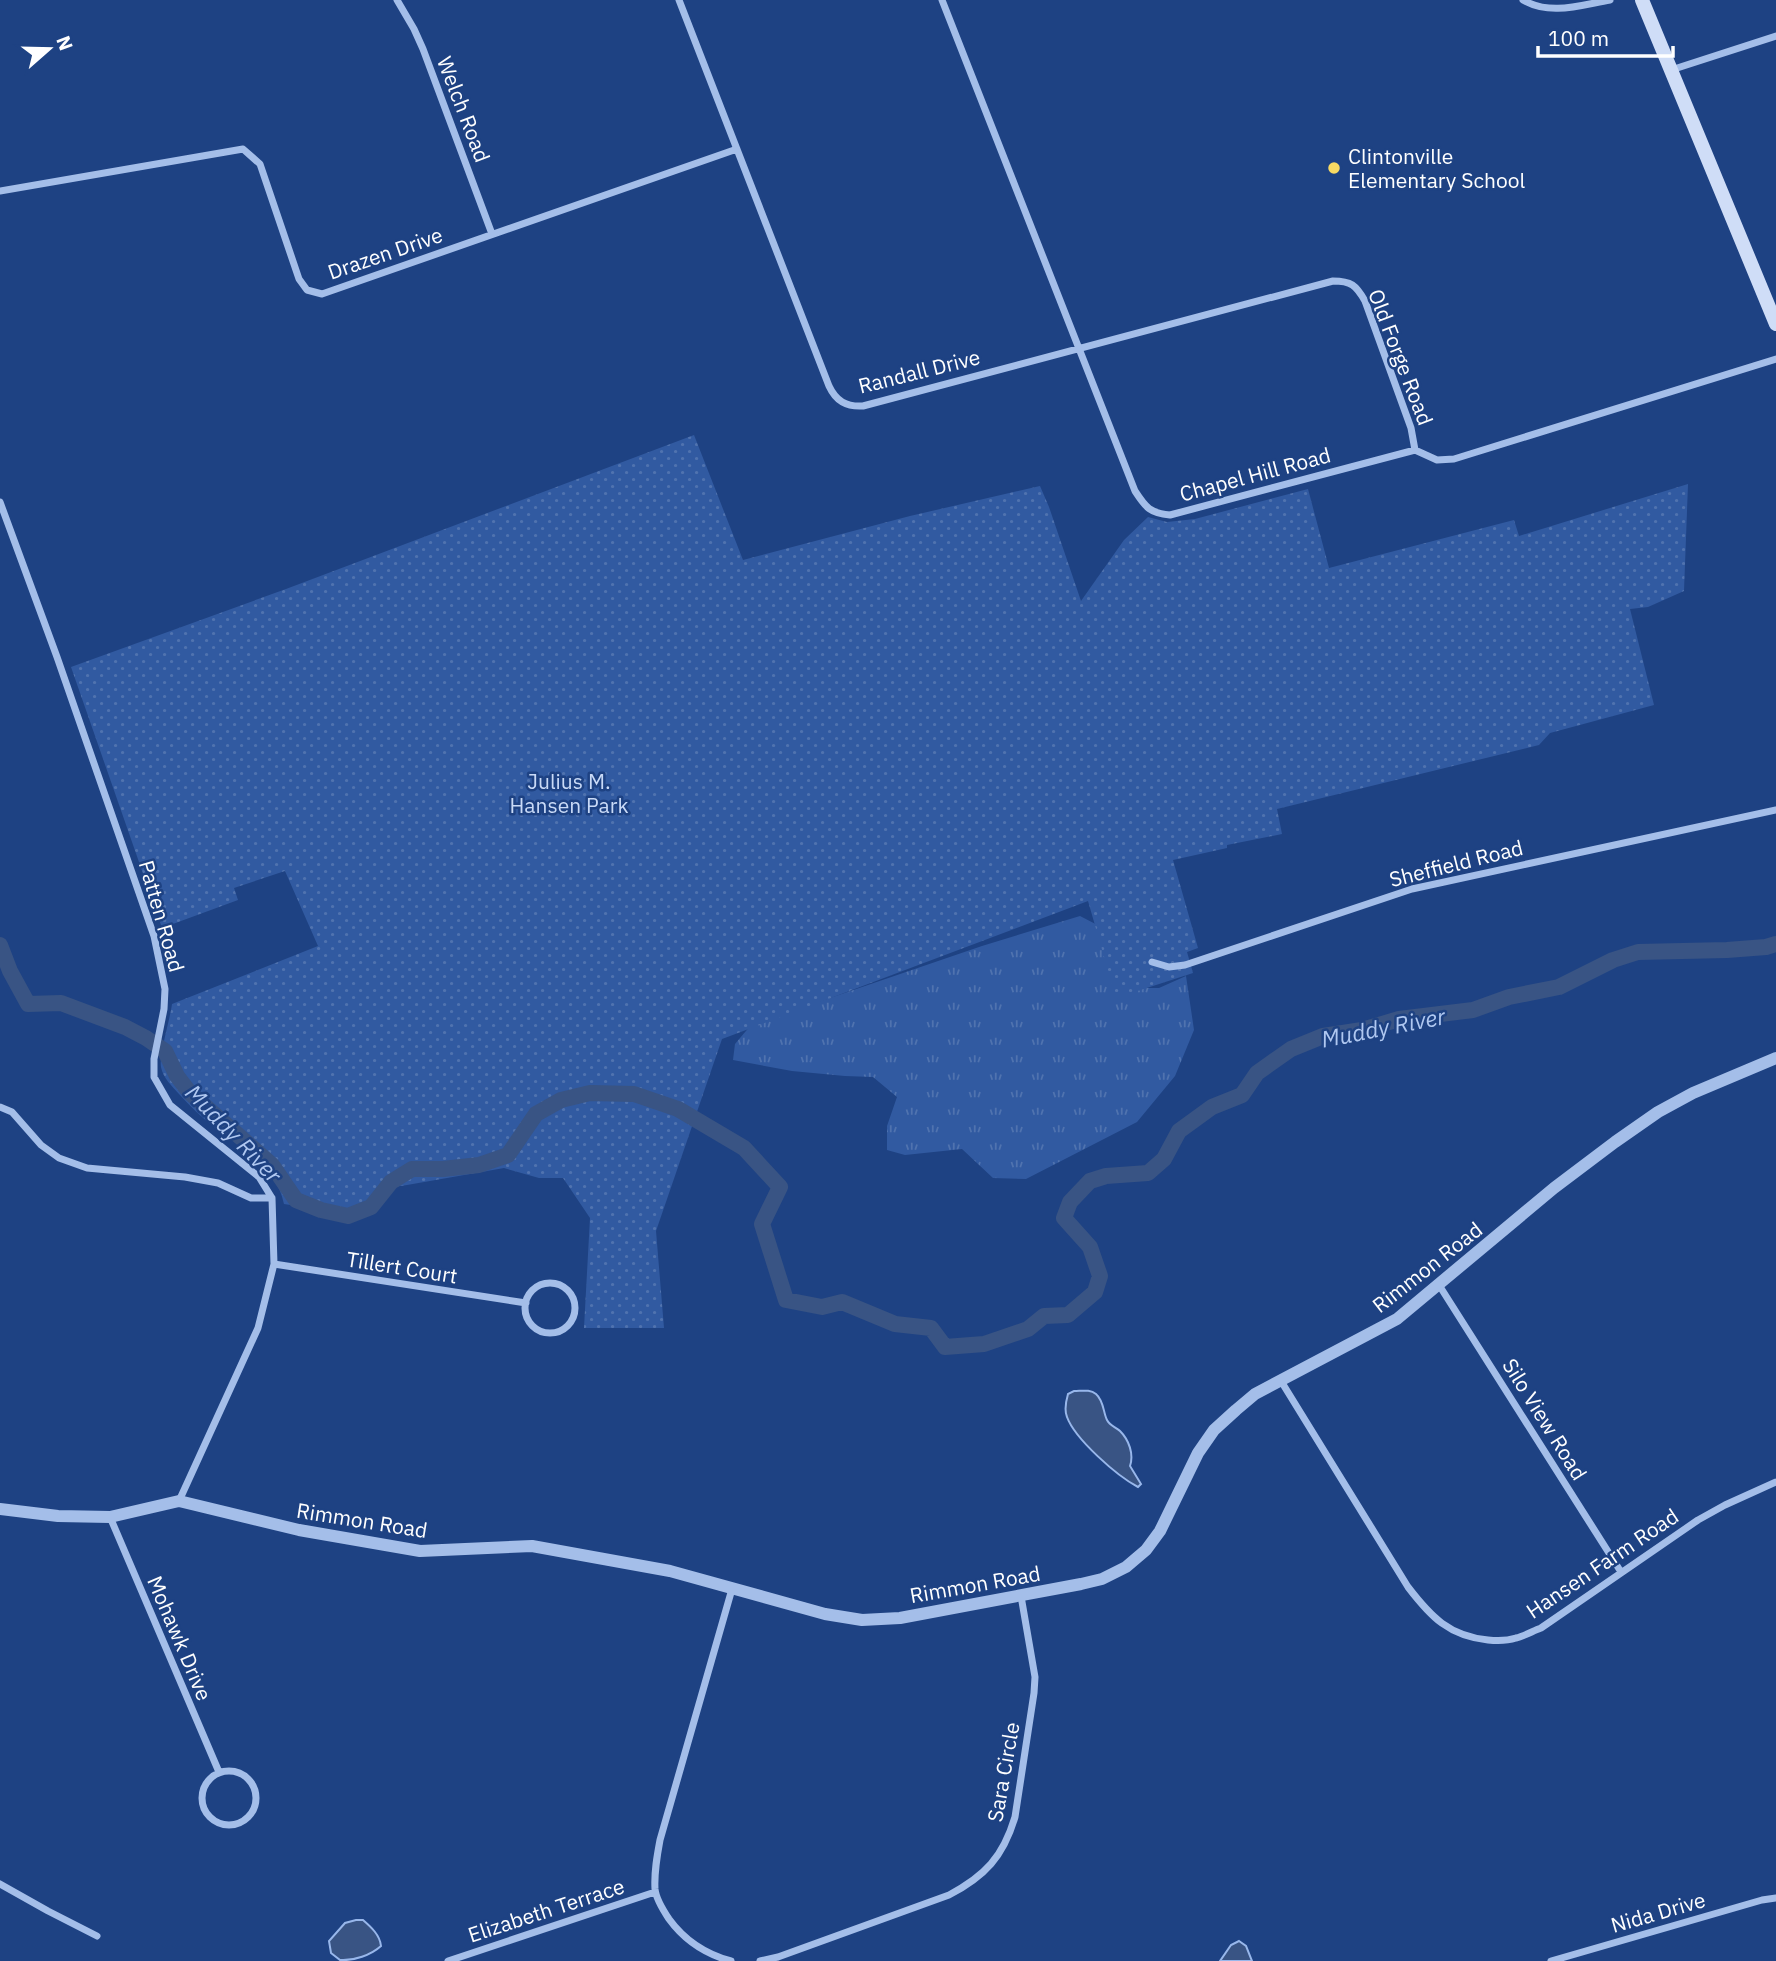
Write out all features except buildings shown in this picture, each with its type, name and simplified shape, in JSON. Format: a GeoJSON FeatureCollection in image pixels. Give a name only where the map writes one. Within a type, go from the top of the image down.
{"type":"FeatureCollection","features":[{"type":"Feature","properties":{"kind":"main road"},"geometry":{"type":"LineString","coordinates":[[1642,0],[1776,324]]}},
{"type":"Feature","properties":{"kind":"street","name":"Welch Road"},"geometry":{"type":"LineString","coordinates":[[397,0],[423,48],[492,234]]}},
{"type":"Feature","properties":{"kind":"street","name":"Randall Drive"},"geometry":{"type":"LineString","coordinates":[[679,0],[829,386],[841,402],[863,406],[1333,281],[1346,281]]}},
{"type":"Feature","properties":{"kind":"street","name":"Chapel Hill Road"},"geometry":{"type":"LineString","coordinates":[[942,0],[1135,491],[1144,505],[1155,514],[1170,515],[1415,450],[1437,460],[1454,458],[1776,359]]}},
{"type":"Feature","properties":{"kind":"street"},"geometry":{"type":"LineString","coordinates":[[1522,0],[1550,9],[1610,0]]}},
{"type":"Feature","properties":{"kind":"street"},"geometry":{"type":"LineString","coordinates":[[1670,70],[1776,36]]}},
{"type":"Feature","properties":{"kind":"street","name":"Drazen Drive"},"geometry":{"type":"LineString","coordinates":[[0,191],[243,149],[260,164],[299,279],[307,290],[322,294],[737,149]]}},
{"type":"Feature","properties":{"kind":"street","name":"Old Forge Road"},"geometry":{"type":"LineString","coordinates":[[1346,281],[1357,288],[1365,301],[1411,428],[1415,450]]}},
{"type":"Feature","properties":{"kind":"street","name":"Patten Road"},"geometry":{"type":"LineString","coordinates":[[0,502],[154,936],[165,989],[164,1009],[154,1059],[154,1077],[170,1105],[259,1177],[272,1198]]}},
{"type":"Feature","properties":{"kind":"street","name":"Sheffield Road"},"geometry":{"type":"LineString","coordinates":[[1152,962],[1169,967],[1185,965],[1412,889],[1776,810]]}},
{"type":"Feature","properties":{"kind":"street","name":"Rimmon Road"},"geometry":{"type":"LineString","coordinates":[[0,1509],[58,1516],[110,1517],[179,1501],[299,1531],[420,1552],[532,1546],[670,1572],[824,1614],[862,1619],[900,1618],[1102,1579],[1126,1567],[1146,1550],[1160,1531],[1198,1453],[1214,1430],[1255,1394],[1397,1319],[1554,1188],[1658,1112],[1693,1093],[1776,1058]]}},
{"type":"Feature","properties":{"kind":"street"},"geometry":{"type":"LineString","coordinates":[[1,1107],[12,1112],[41,1145],[59,1158],[87,1168],[185,1177],[218,1183],[251,1198],[272,1198],[274,1265],[258,1328],[179,1501]]}},
{"type":"Feature","properties":{"kind":"street","name":"Tillert Court"},"geometry":{"type":"LineString","coordinates":[[274,1265],[526,1303]]}},
{"type":"Feature","properties":{"kind":"street"},"geometry":{"type":"LineString","coordinates":[[556,1283],[564,1286],[574,1298],[575,1315],[565,1328],[549,1333],[541,1331],[528,1320],[526,1303],[533,1289],[556,1283]]}},
{"type":"Feature","properties":{"kind":"street","name":"Silo View Road"},"geometry":{"type":"LineString","coordinates":[[1439,1285],[1621,1572]]}},
{"type":"Feature","properties":{"kind":"street","name":"Hansen Farm Road"},"geometry":{"type":"LineString","coordinates":[[1280,1381],[1408,1587],[1434,1618],[1451,1631],[1472,1639],[1514,1639],[1541,1628],[1698,1520],[1776,1482]]}},
{"type":"Feature","properties":{"kind":"street","name":"Mohawk Drive"},"geometry":{"type":"LineString","coordinates":[[110,1517],[219,1772]]}},
{"type":"Feature","properties":{"kind":"street"},"geometry":{"type":"LineString","coordinates":[[731,1961],[693,1945],[677,1930],[655,1892],[655,1864],[732,1589]]}},
{"type":"Feature","properties":{"kind":"street","name":"Sara Circle"},"geometry":{"type":"LineString","coordinates":[[760,1961],[778,1957],[949,1895],[971,1884],[988,1869],[1000,1853],[1016,1817],[1034,1693],[1035,1677],[1021,1596]]}},
{"type":"Feature","properties":{"kind":"street"},"geometry":{"type":"LineString","coordinates":[[219,1772],[242,1774],[255,1790],[253,1808],[247,1818],[237,1823],[225,1825],[216,1822],[203,1807],[201,1798],[204,1786],[219,1772]]}},
{"type":"Feature","properties":{"kind":"street"},"geometry":{"type":"LineString","coordinates":[[0,1884],[97,1936]]}},
{"type":"Feature","properties":{"kind":"street","name":"Elizabeth Terrace"},"geometry":{"type":"LineString","coordinates":[[448,1961],[655,1892]]}},
{"type":"Feature","properties":{"kind":"street","name":"Nida Drive"},"geometry":{"type":"LineString","coordinates":[[1551,1961],[1776,1898]]}},
{"type":"Feature","properties":{"kind":"green space","name":"Julius M. Hansen Park"},"geometry":{"type":"Polygon","coordinates":[[[694,435],[743,560],[910,516],[1040,486],[1081,601],[1124,540],[1148,517],[1167,522],[1195,519],[1308,489],[1329,568],[1514,520],[1519,536],[1688,484],[1684,591],[1648,607],[1630,609],[1654,705],[1550,733],[1539,745],[1277,809],[1282,834],[1173,860],[1198,948],[1187,952],[1193,973],[1116,998],[1088,901],[722,1039],[656,1231],[664,1328],[584,1328],[590,1218],[563,1178],[539,1178],[504,1168],[387,1188],[358,1215],[284,1204],[274,1179],[266,1168],[214,1127],[168,1082],[162,1071],[161,1061],[172,1004],[318,946],[285,871],[234,888],[238,900],[162,928],[71,667],[694,435]]]}},
{"type":"Feature","properties":{"kind":"green space"},"geometry":{"type":"Polygon","coordinates":[[[1080,916],[1107,930],[1139,988],[1159,988],[1186,976],[1194,1030],[1175,1076],[1137,1122],[1026,1179],[993,1178],[962,1149],[905,1155],[887,1150],[887,1126],[897,1097],[873,1077],[792,1071],[733,1060],[735,1044],[751,1025],[982,946],[1080,916]]]}},
{"type":"Feature","properties":{"kind":"shaded area"},"geometry":{"type":"Polygon","coordinates":[[[1074,1391],[1091,1391],[1099,1397],[1108,1422],[1120,1431],[1128,1443],[1131,1452],[1130,1466],[1141,1484],[1138,1487],[1119,1475],[1098,1456],[1071,1426],[1066,1406],[1068,1394],[1074,1391]]]}},
{"type":"Feature","properties":{"kind":"shaded area"},"geometry":{"type":"Polygon","coordinates":[[[363,1920],[372,1928],[381,1946],[362,1957],[340,1960],[331,1953],[329,1941],[345,1923],[363,1920]]]}},
{"type":"Feature","properties":{"kind":"shaded area"},"geometry":{"type":"Polygon","coordinates":[[[1239,1941],[1246,1946],[1252,1961],[1220,1961],[1231,1945],[1239,1941]]]}},
{"type":"Feature","properties":{"kind":"waterway","name":"Muddy River"},"geometry":{"type":"LineString","coordinates":[[0,945],[10,971],[28,1004],[61,1003],[125,1027],[165,1051],[177,1076],[190,1093],[272,1165],[296,1200],[321,1210],[348,1216],[371,1207],[391,1182],[412,1169],[479,1165],[508,1155],[536,1114],[561,1100],[590,1093],[634,1094],[678,1109],[744,1148],[780,1187],[762,1224],[786,1300],[822,1307],[842,1302],[895,1324],[931,1328],[945,1347],[984,1344],[1028,1329],[1044,1316],[1068,1315],[1095,1292],[1100,1276],[1090,1247],[1064,1218],[1070,1202],[1090,1181],[1106,1176],[1148,1173],[1164,1159],[1179,1131],[1212,1107],[1242,1095],[1257,1073],[1291,1049],[1323,1036],[1362,1030],[1399,1019],[1473,1010],[1509,997],[1559,987],[1613,960],[1638,952],[1727,950],[1776,944]]}},
{"type":"Feature","properties":{"kind":"place","name":"Clintonville Elementary School"},"geometry":{"type":"Point","coordinates":[1334,168]}}]}
